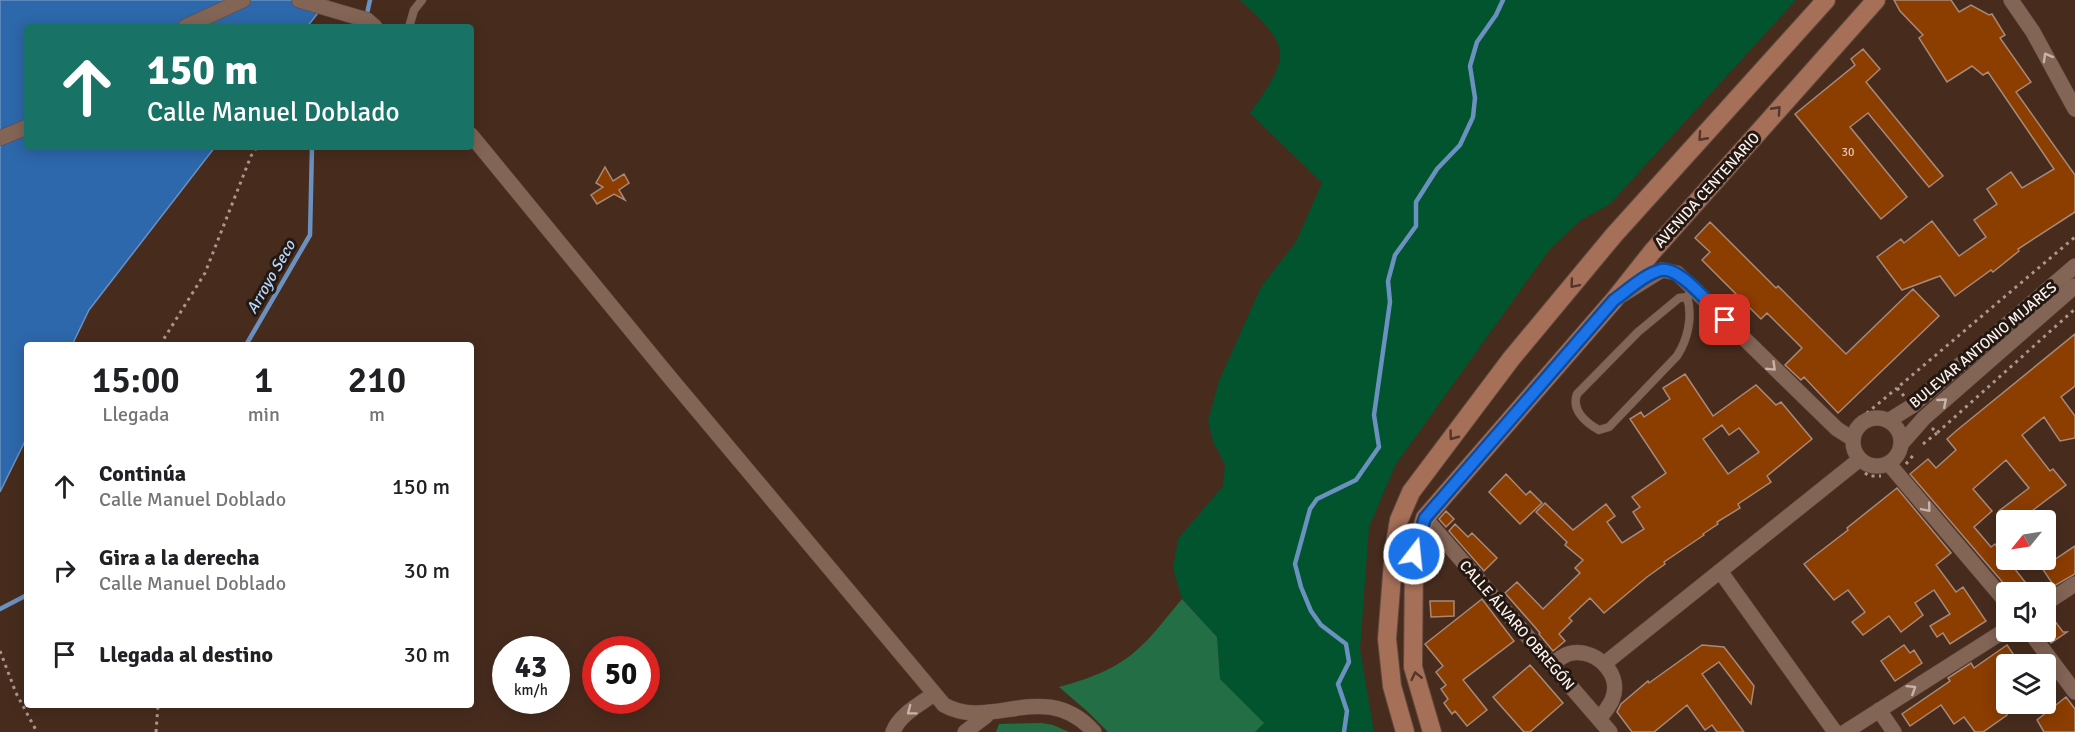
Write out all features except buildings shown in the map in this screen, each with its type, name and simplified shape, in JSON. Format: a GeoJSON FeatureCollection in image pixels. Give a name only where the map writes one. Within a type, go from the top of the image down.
{"type":"FeatureCollection","features":[{"type":"Feature","properties":{"kind":"main road"},"geometry":{"type":"LineString","coordinates":[[1405,732],[1392,686],[1387,639],[1394,549],[1399,520],[1411,492],[1511,359],[1614,236],[1826,0]]}},
{"type":"Feature","properties":{"kind":"main road","name":"AVENIDA CENTENARIO"},"geometry":{"type":"LineString","coordinates":[[1432,732],[1413,667],[1414,554],[1425,518],[1614,300],[1652,252],[1876,0]]}},
{"type":"Feature","properties":{"kind":"street"},"geometry":{"type":"LineString","coordinates":[[191,24],[243,0]]}},
{"type":"Feature","properties":{"kind":"street"},"geometry":{"type":"LineString","coordinates":[[300,0],[367,20],[372,24]]}},
{"type":"Feature","properties":{"kind":"street"},"geometry":{"type":"LineString","coordinates":[[2011,0],[2033,32],[2075,109]]}},
{"type":"Feature","properties":{"kind":"street"},"geometry":{"type":"LineString","coordinates":[[0,138],[24,128]]}},
{"type":"Feature","properties":{"kind":"street"},"geometry":{"type":"LineString","coordinates":[[474,139],[934,694],[951,710],[962,715],[986,716],[1048,707],[1071,713],[1087,723],[1094,732]]}},
{"type":"Feature","properties":{"kind":"street","name":"BULEVAR ANTONIO MIJARES"},"geometry":{"type":"LineString","coordinates":[[1888,421],[1912,406],[2075,266]]}},
{"type":"Feature","properties":{"kind":"street"},"geometry":{"type":"LineString","coordinates":[[1614,300],[1650,275],[1662,270],[1677,273],[1690,292],[1837,429],[1848,436],[1857,462]]}},
{"type":"Feature","properties":{"kind":"street","name":"BULEVAR ANTONIO MIJARES"},"geometry":{"type":"LineString","coordinates":[[1902,443],[1924,418],[2075,286]]}},
{"type":"Feature","properties":{"kind":"street"},"geometry":{"type":"LineString","coordinates":[[1848,436],[1873,418],[1888,421],[1898,430],[1902,443],[1892,467]]}},
{"type":"Feature","properties":{"kind":"street"},"geometry":{"type":"LineString","coordinates":[[1857,462],[1892,467],[1996,590]]}},
{"type":"Feature","properties":{"kind":"street"},"geometry":{"type":"LineString","coordinates":[[1605,664],[1857,462]]}},
{"type":"Feature","properties":{"kind":"street","name":"CALLE ÁLVARO OBREGÓN"},"geometry":{"type":"LineString","coordinates":[[1425,518],[1610,732]]}},
{"type":"Feature","properties":{"kind":"street"},"geometry":{"type":"LineString","coordinates":[[1720,571],[1835,732]]}},
{"type":"Feature","properties":{"kind":"street"},"geometry":{"type":"LineString","coordinates":[[2056,596],[2075,584]]}},
{"type":"Feature","properties":{"kind":"street"},"geometry":{"type":"LineString","coordinates":[[1845,732],[1996,636]]}},
{"type":"Feature","properties":{"kind":"street"},"geometry":{"type":"LineString","coordinates":[[2038,642],[2075,692]]}},
{"type":"Feature","properties":{"kind":"street"},"geometry":{"type":"LineString","coordinates":[[1552,664],[1570,653],[1594,656],[1605,664],[1613,680],[1613,698],[1599,719]]}},
{"type":"Feature","properties":{"kind":"street"},"geometry":{"type":"LineString","coordinates":[[893,732],[899,721],[934,694]]}},
{"type":"Feature","properties":{"kind":"street"},"geometry":{"type":"LineString","coordinates":[[1879,710],[1894,732]]}},
{"type":"Feature","properties":{"kind":"street"},"geometry":{"type":"LineString","coordinates":[[965,732],[986,716]]}},
{"type":"Feature","properties":{"kind":"lane"},"geometry":{"type":"LineString","coordinates":[[410,24],[414,10],[422,0]]}},
{"type":"Feature","properties":{"kind":"lane"},"geometry":{"type":"LineString","coordinates":[[1690,292],[1688,332],[1685,344],[1677,356],[1609,427],[1599,430],[1587,423],[1576,406],[1577,394],[1638,332],[1679,298],[1690,292]]}},
{"type":"Feature","properties":{"kind":"path"},"geometry":{"type":"LineString","coordinates":[[162,342],[205,273],[255,150]]}},
{"type":"Feature","properties":{"kind":"path"},"geometry":{"type":"LineString","coordinates":[[1848,436],[1897,388]]}},
{"type":"Feature","properties":{"kind":"path"},"geometry":{"type":"LineString","coordinates":[[1857,462],[1869,476],[1889,474],[1892,467],[1905,465],[1925,442],[1937,434]]}},
{"type":"Feature","properties":{"kind":"path"},"geometry":{"type":"LineString","coordinates":[[0,651],[24,707]]}},
{"type":"Feature","properties":{"kind":"path"},"geometry":{"type":"LineString","coordinates":[[24,708],[38,732]]}},
{"type":"Feature","properties":{"kind":"path"},"geometry":{"type":"LineString","coordinates":[[156,732],[159,708]]}},
{"type":"Feature","properties":{"kind":"green space"},"geometry":{"type":"Polygon","coordinates":[[[1240,0],[1796,0],[1610,204],[1581,220],[1550,249],[1396,464],[1369,527],[1360,649],[1374,732],[1255,732],[1263,723],[1220,679],[1217,637],[1182,599],[1173,568],[1178,539],[1223,486],[1225,465],[1213,441],[1208,421],[1219,381],[1261,287],[1296,242],[1322,183],[1250,113],[1265,92],[1278,67],[1280,51],[1270,30],[1240,0]]]}},
{"type":"Feature","properties":{"kind":"green space"},"geometry":{"type":"Polygon","coordinates":[[[1182,599],[1217,637],[1220,679],[1264,723],[1255,732],[1108,732],[1059,687],[1102,672],[1121,662],[1150,637],[1182,599]]]}},
{"type":"Feature","properties":{"kind":"green space"},"geometry":{"type":"Polygon","coordinates":[[[1042,723],[1069,732],[996,732],[999,724],[1042,723]]]}},
{"type":"Feature","properties":{"kind":"water"},"geometry":{"type":"Polygon","coordinates":[[[0,0],[328,0],[309,24],[24,24],[24,150],[213,150],[89,310],[73,342],[24,342],[24,443],[0,492],[0,0]]]}},
{"type":"Feature","properties":{"kind":"waterway","name":"Arroyo Seco"},"geometry":{"type":"LineString","coordinates":[[365,24],[370,0]]}},
{"type":"Feature","properties":{"kind":"waterway"},"geometry":{"type":"LineString","coordinates":[[1344,732],[1347,711],[1338,684],[1349,662],[1346,644],[1321,625],[1311,611],[1295,564],[1310,509],[1317,499],[1356,480],[1379,447],[1374,415],[1390,302],[1388,281],[1395,255],[1416,226],[1416,202],[1437,169],[1460,145],[1473,117],[1475,98],[1470,66],[1477,42],[1496,15],[1503,0]]}},
{"type":"Feature","properties":{"kind":"waterway","name":"Arroyo Seco"},"geometry":{"type":"LineString","coordinates":[[248,342],[310,235],[312,150]]}},
{"type":"Feature","properties":{"kind":"waterway","name":"Arroyo Seco"},"geometry":{"type":"LineString","coordinates":[[0,609],[24,597]]}},
{"type":"Feature","properties":{"kind":"route"},"geometry":{"type":"LineString","coordinates":[[1414,554],[1425,518],[1614,300],[1650,275],[1668,270],[1677,273],[1689,283],[1725,320]]}}]}
